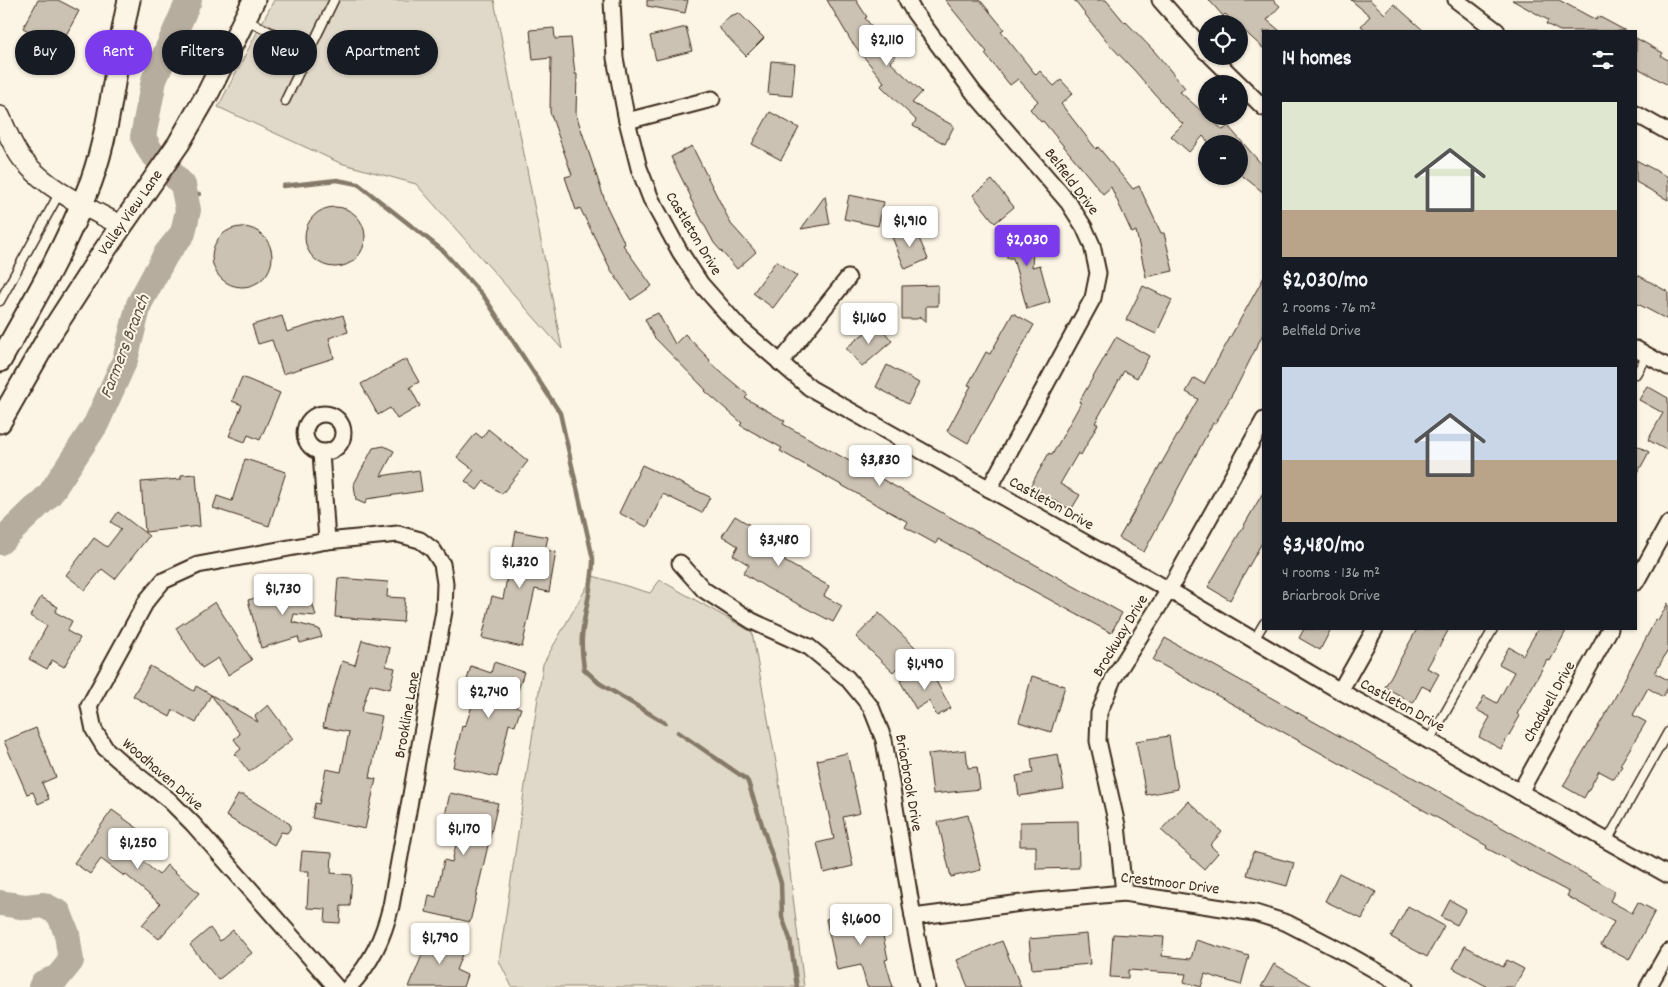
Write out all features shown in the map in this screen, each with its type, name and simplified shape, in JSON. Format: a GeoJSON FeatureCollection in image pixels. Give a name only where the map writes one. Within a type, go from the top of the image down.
{"type":"FeatureCollection","features":[{"type":"Feature","properties":{"kind":"main road"},"geometry":{"type":"LineString","coordinates":[[0,361],[39,292],[69,232],[91,181],[107,117],[129,0]]}},
{"type":"Feature","properties":{"kind":"main road","name":"Valley View Lane"},"geometry":{"type":"LineString","coordinates":[[0,422],[49,336],[179,143],[209,91],[254,0]]}},
{"type":"Feature","properties":{"kind":"street","name":"Castleton Drive"},"geometry":{"type":"LineString","coordinates":[[612,0],[615,58],[627,121],[639,168],[650,199],[680,252],[701,284],[739,327],[810,388],[1169,590],[1429,742],[1668,875]]}},
{"type":"Feature","properties":{"kind":"street","name":"Belfield Drive"},"geometry":{"type":"LineString","coordinates":[[907,0],[974,92],[1068,202],[1084,227],[1092,245],[1098,273],[1093,298],[990,489]]}},
{"type":"Feature","properties":{"kind":"street"},"geometry":{"type":"LineString","coordinates":[[1160,0],[1198,43]]}},
{"type":"Feature","properties":{"kind":"street"},"geometry":{"type":"LineString","coordinates":[[1456,0],[1496,30]]}},
{"type":"Feature","properties":{"kind":"street"},"geometry":{"type":"LineString","coordinates":[[1220,65],[1262,106]]}},
{"type":"Feature","properties":{"kind":"street"},"geometry":{"type":"LineString","coordinates":[[627,121],[712,99]]}},
{"type":"Feature","properties":{"kind":"street"},"geometry":{"type":"LineString","coordinates":[[1637,115],[1668,132]]}},
{"type":"Feature","properties":{"kind":"street"},"geometry":{"type":"LineString","coordinates":[[0,116],[5,142],[44,181],[60,192],[122,226]]}},
{"type":"Feature","properties":{"kind":"street"},"geometry":{"type":"LineString","coordinates":[[780,363],[848,278]]}},
{"type":"Feature","properties":{"kind":"street"},"geometry":{"type":"LineString","coordinates":[[1642,352],[1668,367]]}},
{"type":"Feature","properties":{"kind":"street","name":"Brockway Drive"},"geometry":{"type":"LineString","coordinates":[[1124,893],[1117,825],[1098,741],[1099,713],[1113,679],[1169,590],[1262,424]]}},
{"type":"Feature","properties":{"kind":"street"},"geometry":{"type":"LineString","coordinates":[[321,452],[327,540]]}},
{"type":"Feature","properties":{"kind":"street"},"geometry":{"type":"LineString","coordinates":[[1637,580],[1668,524]]}},
{"type":"Feature","properties":{"kind":"street","name":"Brookline Lane"},"geometry":{"type":"LineString","coordinates":[[327,540],[398,534],[420,540],[433,550],[442,564],[445,583],[444,611],[391,906],[384,933],[374,954],[359,977],[349,987]]}},
{"type":"Feature","properties":{"kind":"street","name":"Woodhaven Drive"},"geometry":{"type":"LineString","coordinates":[[327,540],[198,565],[163,581],[147,600],[89,706],[94,730],[105,748],[169,800],[193,824],[336,987]]}},
{"type":"Feature","properties":{"kind":"street","name":"Briarbrook Drive"},"geometry":{"type":"LineString","coordinates":[[680,563],[704,590],[752,620],[809,646],[846,678],[871,707],[884,740],[913,917],[927,987]]}},
{"type":"Feature","properties":{"kind":"street"},"geometry":{"type":"LineString","coordinates":[[1340,691],[1374,630]]}},
{"type":"Feature","properties":{"kind":"street","name":"Chadwell Drive"},"geometry":{"type":"LineString","coordinates":[[1520,792],[1609,630]]}},
{"type":"Feature","properties":{"kind":"street","name":"Crestmoor Drive"},"geometry":{"type":"LineString","coordinates":[[913,917],[1037,901],[1124,893],[1255,913],[1287,923],[1405,987]]}},
{"type":"Feature","properties":{"kind":"street"},"geometry":{"type":"LineString","coordinates":[[1648,987],[1668,952]]}},
{"type":"Feature","properties":{"kind":"lane"},"geometry":{"type":"LineString","coordinates":[[317,35],[334,0]]}},
{"type":"Feature","properties":{"kind":"lane"},"geometry":{"type":"LineString","coordinates":[[244,19],[266,30]]}},
{"type":"Feature","properties":{"kind":"lane"},"geometry":{"type":"LineString","coordinates":[[284,101],[297,75]]}},
{"type":"Feature","properties":{"kind":"lane"},"geometry":{"type":"LineString","coordinates":[[0,301],[60,192]]}},
{"type":"Feature","properties":{"kind":"lane"},"geometry":{"type":"LineString","coordinates":[[1637,370],[1642,352]]}},
{"type":"Feature","properties":{"kind":"lane"},"geometry":{"type":"LineString","coordinates":[[1254,640],[1262,626]]}},
{"type":"Feature","properties":{"kind":"lane"},"geometry":{"type":"LineString","coordinates":[[1429,742],[1492,630]]}},
{"type":"Feature","properties":{"kind":"lane"},"geometry":{"type":"LineString","coordinates":[[1607,841],[1668,732]]}},
{"type":"Feature","properties":{"kind":"shaded area"},"geometry":{"type":"Polygon","coordinates":[[[274,0],[494,0],[562,349],[416,184],[340,163],[218,107],[235,75],[243,75],[243,59],[253,40],[253,75],[317,75],[317,30],[258,30],[274,0]]]}},
{"type":"Feature","properties":{"kind":"shaded area"},"geometry":{"type":"Polygon","coordinates":[[[593,576],[650,593],[660,580],[752,632],[778,773],[804,987],[512,987],[499,961],[543,664],[593,576]]]}},
{"type":"Feature","properties":{"kind":"building"},"geometry":{"type":"Polygon","coordinates":[[[38,0],[58,0],[79,11],[69,30],[27,30],[23,28],[38,0]]]}},
{"type":"Feature","properties":{"kind":"building"},"geometry":{"type":"Polygon","coordinates":[[[647,0],[688,0],[685,13],[647,6],[647,0]]]}},
{"type":"Feature","properties":{"kind":"building"},"geometry":{"type":"Polygon","coordinates":[[[827,0],[856,0],[867,17],[865,18],[896,57],[890,62],[922,92],[912,103],[954,126],[945,144],[913,126],[916,120],[881,86],[884,82],[851,41],[827,0]]]}},
{"type":"Feature","properties":{"kind":"building"},"geometry":{"type":"Polygon","coordinates":[[[945,0],[980,0],[1004,29],[1001,31],[1036,75],[1040,71],[1054,86],[1061,80],[1073,93],[1061,104],[1096,149],[1098,147],[1133,189],[1139,186],[1161,233],[1164,233],[1173,271],[1146,277],[1136,231],[1132,233],[1111,187],[1103,194],[1043,121],[1041,122],[1030,109],[1038,101],[1018,79],[1010,85],[985,54],[987,52],[945,0]]]}},
{"type":"Feature","properties":{"kind":"building"},"geometry":{"type":"Polygon","coordinates":[[[1074,0],[1106,0],[1125,23],[1154,51],[1185,88],[1180,92],[1198,108],[1198,125],[1217,125],[1223,130],[1228,126],[1236,135],[1198,135],[1198,142],[1189,152],[1171,136],[1183,124],[1106,41],[1074,0]]]}},
{"type":"Feature","properties":{"kind":"building"},"geometry":{"type":"Polygon","coordinates":[[[1209,0],[1273,0],[1280,6],[1267,20],[1279,30],[1262,30],[1262,47],[1248,34],[1248,15],[1222,15],[1209,0]]]}},
{"type":"Feature","properties":{"kind":"building"},"geometry":{"type":"Polygon","coordinates":[[[1351,0],[1370,0],[1385,14],[1394,4],[1423,30],[1366,30],[1361,26],[1370,16],[1351,0]]]}},
{"type":"Feature","properties":{"kind":"building"},"geometry":{"type":"Polygon","coordinates":[[[1512,0],[1559,0],[1596,20],[1598,16],[1624,30],[1558,30],[1546,24],[1548,20],[1512,0]]]}},
{"type":"Feature","properties":{"kind":"building"},"geometry":{"type":"Polygon","coordinates":[[[739,13],[764,38],[746,56],[718,27],[730,16],[739,13]]]}},
{"type":"Feature","properties":{"kind":"building"},"geometry":{"type":"Polygon","coordinates":[[[686,27],[692,51],[656,60],[650,36],[686,27]]]}},
{"type":"Feature","properties":{"kind":"building"},"geometry":{"type":"Polygon","coordinates":[[[554,28],[555,39],[571,38],[575,74],[577,74],[576,114],[607,207],[625,244],[623,245],[652,286],[631,300],[611,270],[580,208],[576,210],[565,177],[572,175],[550,112],[551,58],[533,60],[530,30],[554,28]]]}},
{"type":"Feature","properties":{"kind":"building"},"geometry":{"type":"Polygon","coordinates":[[[1637,39],[1663,53],[1661,56],[1668,60],[1668,85],[1637,68],[1637,39]]]}},
{"type":"Feature","properties":{"kind":"building"},"geometry":{"type":"Polygon","coordinates":[[[771,61],[795,63],[792,96],[768,94],[771,61]]]}},
{"type":"Feature","properties":{"kind":"building"},"geometry":{"type":"Polygon","coordinates":[[[770,112],[799,128],[781,160],[752,144],[770,112]]]}},
{"type":"Feature","properties":{"kind":"building"},"geometry":{"type":"Polygon","coordinates":[[[692,146],[731,224],[756,252],[737,269],[714,243],[671,157],[692,146]]]}},
{"type":"Feature","properties":{"kind":"building"},"geometry":{"type":"Polygon","coordinates":[[[1248,149],[1262,165],[1262,191],[1248,180],[1248,149]]]}},
{"type":"Feature","properties":{"kind":"building"},"geometry":{"type":"Polygon","coordinates":[[[1637,161],[1668,177],[1668,200],[1637,183],[1637,161]]]}},
{"type":"Feature","properties":{"kind":"building"},"geometry":{"type":"Polygon","coordinates":[[[992,180],[1014,207],[995,223],[973,195],[992,180]]]}},
{"type":"Feature","properties":{"kind":"building"},"geometry":{"type":"Polygon","coordinates":[[[849,195],[884,202],[878,226],[844,219],[849,195]]]}},
{"type":"Feature","properties":{"kind":"building"},"geometry":{"type":"Polygon","coordinates":[[[825,196],[830,224],[801,229],[825,196]]]}},
{"type":"Feature","properties":{"kind":"building"},"geometry":{"type":"Polygon","coordinates":[[[335,207],[352,212],[360,220],[365,237],[360,254],[352,262],[335,267],[318,262],[310,254],[305,237],[310,220],[318,212],[335,207]]]}},
{"type":"Feature","properties":{"kind":"building"},"geometry":{"type":"Polygon","coordinates":[[[242,227],[259,232],[267,240],[272,257],[267,274],[259,282],[242,287],[225,282],[217,274],[212,257],[217,240],[225,232],[242,227]]]}},
{"type":"Feature","properties":{"kind":"building"},"geometry":{"type":"Polygon","coordinates":[[[914,227],[928,259],[905,269],[892,237],[914,227]]]}},
{"type":"Feature","properties":{"kind":"building"},"geometry":{"type":"Polygon","coordinates":[[[1008,228],[1034,230],[1032,267],[1040,265],[1050,302],[1027,309],[1013,258],[1007,258],[1008,228]]]}},
{"type":"Feature","properties":{"kind":"building"},"geometry":{"type":"Polygon","coordinates":[[[776,261],[797,276],[773,308],[753,293],[776,261]]]}},
{"type":"Feature","properties":{"kind":"building"},"geometry":{"type":"Polygon","coordinates":[[[1637,275],[1668,292],[1668,320],[1637,304],[1637,275]]]}},
{"type":"Feature","properties":{"kind":"building"},"geometry":{"type":"Polygon","coordinates":[[[1262,281],[1262,336],[1238,384],[1215,424],[1213,423],[1144,552],[1119,538],[1198,399],[1186,392],[1194,378],[1204,384],[1262,281]]]}},
{"type":"Feature","properties":{"kind":"building"},"geometry":{"type":"Polygon","coordinates":[[[938,285],[938,306],[926,306],[926,322],[920,317],[917,319],[902,319],[902,286],[938,285]]]}},
{"type":"Feature","properties":{"kind":"building"},"geometry":{"type":"Polygon","coordinates":[[[1143,286],[1172,300],[1156,334],[1126,320],[1143,286]]]}},
{"type":"Feature","properties":{"kind":"building"},"geometry":{"type":"Polygon","coordinates":[[[658,313],[675,344],[685,334],[710,360],[709,362],[748,395],[745,398],[785,421],[783,424],[1122,613],[1111,633],[938,539],[936,544],[905,527],[908,522],[780,451],[782,448],[740,425],[742,423],[705,391],[654,337],[645,319],[658,313]]]}},
{"type":"Feature","properties":{"kind":"building"},"geometry":{"type":"Polygon","coordinates":[[[1013,313],[1034,325],[968,443],[947,431],[971,386],[968,385],[986,352],[990,354],[1013,313]]]}},
{"type":"Feature","properties":{"kind":"building"},"geometry":{"type":"Polygon","coordinates":[[[343,315],[348,332],[329,338],[334,358],[283,374],[272,340],[258,344],[252,325],[282,316],[287,332],[343,315]]]}},
{"type":"Feature","properties":{"kind":"building"},"geometry":{"type":"Polygon","coordinates":[[[877,323],[892,341],[862,367],[846,348],[877,323]]]}},
{"type":"Feature","properties":{"kind":"building"},"geometry":{"type":"Polygon","coordinates":[[[1116,337],[1149,356],[1137,378],[1124,371],[1095,423],[1098,424],[1081,455],[1078,453],[1060,484],[1080,495],[1071,510],[1030,487],[1049,453],[1052,455],[1081,403],[1079,402],[1116,337]]]}},
{"type":"Feature","properties":{"kind":"building"},"geometry":{"type":"Polygon","coordinates":[[[406,359],[419,382],[410,387],[420,406],[397,419],[390,408],[378,415],[361,384],[406,359]]]}},
{"type":"Feature","properties":{"kind":"building"},"geometry":{"type":"Polygon","coordinates":[[[887,365],[919,383],[908,404],[876,387],[887,365]]]}},
{"type":"Feature","properties":{"kind":"building"},"geometry":{"type":"Polygon","coordinates":[[[242,377],[280,393],[260,440],[248,435],[245,442],[229,436],[242,405],[232,401],[242,377]]]}},
{"type":"Feature","properties":{"kind":"building"},"geometry":{"type":"Polygon","coordinates":[[[1647,386],[1668,398],[1668,451],[1648,440],[1663,413],[1639,400],[1647,386]]]}},
{"type":"Feature","properties":{"kind":"building"},"geometry":{"type":"Polygon","coordinates":[[[488,429],[528,461],[502,494],[484,481],[477,490],[465,481],[474,470],[457,457],[476,433],[482,438],[488,429]]]}},
{"type":"Feature","properties":{"kind":"building"},"geometry":{"type":"Polygon","coordinates":[[[384,446],[394,451],[381,476],[419,470],[422,491],[367,499],[365,504],[356,500],[354,484],[373,448],[384,446]]]}},
{"type":"Feature","properties":{"kind":"building"},"geometry":{"type":"Polygon","coordinates":[[[1637,446],[1649,452],[1637,474],[1637,446]]]}},
{"type":"Feature","properties":{"kind":"building"},"geometry":{"type":"Polygon","coordinates":[[[245,459],[286,472],[269,526],[213,508],[217,496],[232,501],[245,459]]]}},
{"type":"Feature","properties":{"kind":"building"},"geometry":{"type":"Polygon","coordinates":[[[642,465],[710,497],[702,513],[663,494],[647,527],[619,513],[642,465]]]}},
{"type":"Feature","properties":{"kind":"building"},"geometry":{"type":"Polygon","coordinates":[[[196,474],[200,526],[145,532],[141,482],[181,479],[181,475],[196,474]]]}},
{"type":"Feature","properties":{"kind":"building"},"geometry":{"type":"Polygon","coordinates":[[[1262,494],[1262,543],[1230,600],[1208,587],[1262,494]]]}},
{"type":"Feature","properties":{"kind":"building"},"geometry":{"type":"Polygon","coordinates":[[[118,512],[149,536],[115,579],[102,569],[85,590],[66,575],[94,538],[107,547],[121,529],[111,522],[118,512]]]}},
{"type":"Feature","properties":{"kind":"building"},"geometry":{"type":"Polygon","coordinates":[[[735,516],[768,536],[775,525],[797,539],[784,561],[829,586],[824,596],[842,606],[833,622],[767,588],[743,573],[749,565],[733,555],[738,546],[722,536],[735,516]]]}},
{"type":"Feature","properties":{"kind":"building"},"geometry":{"type":"Polygon","coordinates":[[[516,531],[548,537],[545,550],[556,552],[549,592],[535,589],[522,647],[482,638],[492,596],[503,599],[516,531]]]}},
{"type":"Feature","properties":{"kind":"building"},"geometry":{"type":"Polygon","coordinates":[[[338,578],[388,582],[387,597],[405,598],[403,622],[335,617],[338,578]]]}},
{"type":"Feature","properties":{"kind":"building"},"geometry":{"type":"Polygon","coordinates":[[[307,584],[316,616],[294,614],[292,622],[319,629],[322,637],[300,643],[298,637],[261,648],[248,600],[307,584]]]}},
{"type":"Feature","properties":{"kind":"building"},"geometry":{"type":"Polygon","coordinates":[[[41,597],[58,607],[55,612],[72,621],[67,631],[80,638],[64,667],[52,660],[47,669],[29,659],[47,626],[30,616],[41,597]]]}},
{"type":"Feature","properties":{"kind":"building"},"geometry":{"type":"Polygon","coordinates":[[[215,602],[252,660],[228,675],[218,658],[202,668],[176,628],[215,602]]]}},
{"type":"Feature","properties":{"kind":"building"},"geometry":{"type":"Polygon","coordinates":[[[1668,603],[1668,650],[1655,673],[1668,680],[1668,687],[1663,697],[1648,688],[1633,715],[1646,722],[1620,765],[1622,766],[1614,779],[1599,771],[1584,798],[1563,786],[1612,703],[1656,619],[1658,621],[1668,603]]]}},
{"type":"Feature","properties":{"kind":"building"},"geometry":{"type":"Polygon","coordinates":[[[879,613],[916,648],[893,672],[856,637],[879,613]]]}},
{"type":"Feature","properties":{"kind":"building"},"geometry":{"type":"Polygon","coordinates":[[[1303,630],[1330,630],[1320,650],[1299,638],[1303,630]]]}},
{"type":"Feature","properties":{"kind":"building"},"geometry":{"type":"Polygon","coordinates":[[[1416,630],[1448,630],[1427,668],[1439,674],[1430,690],[1422,686],[1413,703],[1385,687],[1416,630]]]}},
{"type":"Feature","properties":{"kind":"building"},"geometry":{"type":"Polygon","coordinates":[[[1537,630],[1566,630],[1550,661],[1547,660],[1517,714],[1520,716],[1501,749],[1479,737],[1490,717],[1477,710],[1484,696],[1497,703],[1514,672],[1499,664],[1509,647],[1523,655],[1537,630]]]}},
{"type":"Feature","properties":{"kind":"building"},"geometry":{"type":"Polygon","coordinates":[[[1165,638],[1615,891],[1610,901],[1632,913],[1638,902],[1655,911],[1629,960],[1601,945],[1614,922],[1567,896],[1569,892],[1486,848],[1487,846],[1404,799],[1153,660],[1165,638]]]}},
{"type":"Feature","properties":{"kind":"building"},"geometry":{"type":"Polygon","coordinates":[[[362,640],[390,648],[386,666],[395,668],[390,689],[370,684],[361,712],[382,716],[370,778],[376,779],[365,829],[312,818],[315,803],[319,804],[326,769],[341,772],[349,732],[323,727],[342,661],[355,665],[362,640]]]}},
{"type":"Feature","properties":{"kind":"building"},"geometry":{"type":"Polygon","coordinates":[[[494,662],[524,672],[513,706],[521,708],[515,726],[509,724],[497,777],[453,767],[462,726],[465,727],[477,691],[465,687],[471,666],[491,673],[494,662]]]}},
{"type":"Feature","properties":{"kind":"building"},"geometry":{"type":"Polygon","coordinates":[[[927,665],[951,708],[937,716],[929,701],[916,709],[900,681],[927,665]]]}},
{"type":"Feature","properties":{"kind":"building"},"geometry":{"type":"Polygon","coordinates":[[[150,666],[194,691],[196,686],[258,722],[255,716],[268,705],[293,739],[249,772],[235,754],[241,749],[234,739],[240,734],[211,695],[196,723],[173,710],[170,717],[133,696],[150,666]]]}},
{"type":"Feature","properties":{"kind":"building"},"geometry":{"type":"Polygon","coordinates":[[[1032,676],[1065,686],[1051,732],[1019,722],[1032,676]]]}},
{"type":"Feature","properties":{"kind":"building"},"geometry":{"type":"Polygon","coordinates":[[[36,728],[56,777],[42,783],[49,799],[38,804],[33,792],[27,794],[4,741],[36,728]]]}},
{"type":"Feature","properties":{"kind":"building"},"geometry":{"type":"Polygon","coordinates":[[[1169,736],[1178,789],[1146,795],[1136,741],[1169,736]]]}},
{"type":"Feature","properties":{"kind":"building"},"geometry":{"type":"Polygon","coordinates":[[[966,750],[968,768],[977,767],[980,789],[933,794],[928,754],[966,750]]]}},
{"type":"Feature","properties":{"kind":"building"},"geometry":{"type":"Polygon","coordinates":[[[847,753],[860,813],[843,817],[853,866],[824,873],[817,843],[834,839],[817,760],[847,753]]]}},
{"type":"Feature","properties":{"kind":"building"},"geometry":{"type":"Polygon","coordinates":[[[1058,754],[1064,789],[1019,796],[1016,776],[1033,773],[1031,759],[1058,754]]]}},
{"type":"Feature","properties":{"kind":"building"},"geometry":{"type":"Polygon","coordinates":[[[450,793],[498,803],[470,922],[426,912],[429,895],[436,897],[444,860],[452,862],[458,836],[441,833],[450,793]]]}},
{"type":"Feature","properties":{"kind":"building"},"geometry":{"type":"Polygon","coordinates":[[[238,795],[243,795],[290,824],[290,829],[287,833],[281,832],[274,845],[226,816],[238,795]]]}},
{"type":"Feature","properties":{"kind":"building"},"geometry":{"type":"Polygon","coordinates":[[[1188,801],[1222,832],[1210,845],[1218,853],[1204,869],[1161,830],[1188,801]]]}},
{"type":"Feature","properties":{"kind":"building"},"geometry":{"type":"Polygon","coordinates":[[[112,810],[151,838],[138,857],[159,875],[167,865],[199,893],[159,939],[142,925],[160,904],[125,874],[124,876],[101,859],[90,874],[74,863],[112,810]]]}},
{"type":"Feature","properties":{"kind":"building"},"geometry":{"type":"Polygon","coordinates":[[[968,815],[981,870],[951,877],[938,822],[968,815]]]}},
{"type":"Feature","properties":{"kind":"building"},"geometry":{"type":"Polygon","coordinates":[[[1078,821],[1079,868],[1036,869],[1036,846],[1020,846],[1020,822],[1078,821]]]}},
{"type":"Feature","properties":{"kind":"building"},"geometry":{"type":"Polygon","coordinates":[[[302,851],[332,853],[331,873],[352,875],[350,906],[341,906],[340,923],[325,922],[326,909],[307,908],[309,871],[300,871],[302,851]]]}},
{"type":"Feature","properties":{"kind":"building"},"geometry":{"type":"Polygon","coordinates":[[[1253,852],[1294,863],[1287,886],[1247,875],[1253,852]]]}},
{"type":"Feature","properties":{"kind":"building"},"geometry":{"type":"Polygon","coordinates":[[[1339,873],[1376,892],[1362,919],[1325,901],[1339,873]]]}},
{"type":"Feature","properties":{"kind":"building"},"geometry":{"type":"Polygon","coordinates":[[[1450,900],[1466,909],[1457,925],[1441,917],[1450,900]]]}},
{"type":"Feature","properties":{"kind":"building"},"geometry":{"type":"Polygon","coordinates":[[[1408,906],[1444,926],[1427,957],[1391,937],[1408,906]]]}},
{"type":"Feature","properties":{"kind":"building"},"geometry":{"type":"Polygon","coordinates":[[[877,908],[888,959],[885,960],[893,987],[867,987],[861,965],[837,970],[826,919],[877,908]]]}},
{"type":"Feature","properties":{"kind":"building"},"geometry":{"type":"Polygon","coordinates":[[[210,928],[220,941],[233,930],[252,953],[218,980],[190,945],[210,928]]]}},
{"type":"Feature","properties":{"kind":"building"},"geometry":{"type":"Polygon","coordinates":[[[431,933],[465,947],[456,970],[467,975],[463,987],[409,987],[431,933]]]}},
{"type":"Feature","properties":{"kind":"building"},"geometry":{"type":"Polygon","coordinates":[[[1087,934],[1090,964],[1032,969],[1029,939],[1087,934]]]}},
{"type":"Feature","properties":{"kind":"building"},"geometry":{"type":"Polygon","coordinates":[[[1113,934],[1164,937],[1162,956],[1191,959],[1196,940],[1249,956],[1241,985],[1205,974],[1201,987],[1184,982],[1186,974],[1128,970],[1128,978],[1110,977],[1113,934]]]}},
{"type":"Feature","properties":{"kind":"building"},"geometry":{"type":"Polygon","coordinates":[[[1002,941],[1021,987],[968,987],[957,960],[1002,941]]]}},
{"type":"Feature","properties":{"kind":"building"},"geometry":{"type":"Polygon","coordinates":[[[1465,946],[1503,967],[1507,960],[1524,969],[1514,987],[1488,987],[1453,968],[1465,946]]]}},
{"type":"Feature","properties":{"kind":"building"},"geometry":{"type":"Polygon","coordinates":[[[1274,964],[1314,987],[1261,987],[1274,964]]]}},
{"type":"Feature","properties":{"kind":"waterway","name":"Farmers Branch"},"geometry":{"type":"LineString","coordinates":[[0,542],[50,494],[96,424],[125,360],[139,304],[166,254],[183,233],[188,210],[183,185],[151,152],[143,137],[154,80],[189,0]]}},
{"type":"Feature","properties":{"kind":"waterway"},"geometry":{"type":"LineString","coordinates":[[283,186],[337,180],[358,184],[442,250],[485,298],[560,413],[593,559],[592,579],[582,637],[584,669],[599,683],[665,723]]}},
{"type":"Feature","properties":{"kind":"waterway"},"geometry":{"type":"LineString","coordinates":[[185,196],[199,194]]}},
{"type":"Feature","properties":{"kind":"waterway"},"geometry":{"type":"LineString","coordinates":[[678,732],[748,782],[781,883],[782,917],[790,939],[797,987]]}},
{"type":"Feature","properties":{"kind":"waterway","name":"Farmers Branch"},"geometry":{"type":"LineString","coordinates":[[0,903],[26,907],[43,905],[59,913],[67,934],[71,961],[58,977],[43,983],[41,987]]}}]}
